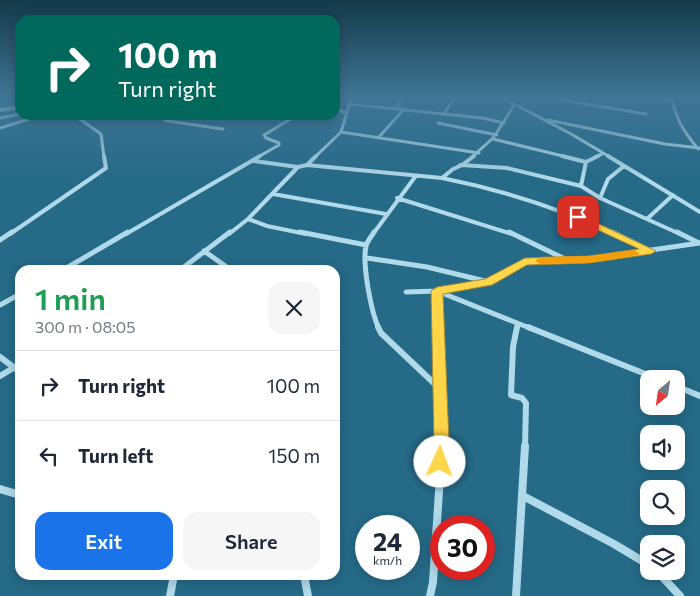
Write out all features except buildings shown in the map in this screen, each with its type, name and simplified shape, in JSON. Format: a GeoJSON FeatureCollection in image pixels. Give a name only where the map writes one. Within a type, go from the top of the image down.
{"type":"FeatureCollection","features":[{"type":"Feature","properties":{"kind":"street"},"geometry":{"type":"LineString","coordinates":[[0,128],[14,124]]}},
{"type":"Feature","properties":{"kind":"street"},"geometry":{"type":"LineString","coordinates":[[0,240],[106,168],[101,134],[87,124]]}},
{"type":"Feature","properties":{"kind":"street"},"geometry":{"type":"LineString","coordinates":[[187,124],[223,129]]}},
{"type":"Feature","properties":{"kind":"street"},"geometry":{"type":"LineString","coordinates":[[74,265],[279,145],[279,143],[264,136],[283,124]]}},
{"type":"Feature","properties":{"kind":"street"},"geometry":{"type":"LineString","coordinates":[[307,165],[341,132],[344,124]]}},
{"type":"Feature","properties":{"kind":"street"},"geometry":{"type":"LineString","coordinates":[[379,137],[391,124]]}},
{"type":"Feature","properties":{"kind":"street"},"geometry":{"type":"LineString","coordinates":[[438,124],[497,135]]}},
{"type":"Feature","properties":{"kind":"street"},"geometry":{"type":"LineString","coordinates":[[442,178],[479,153],[497,135],[504,124]]}},
{"type":"Feature","properties":{"kind":"street"},"geometry":{"type":"LineString","coordinates":[[552,124],[700,212]]}},
{"type":"Feature","properties":{"kind":"street"},"geometry":{"type":"LineString","coordinates":[[570,124],[665,144],[699,149]]}},
{"type":"Feature","properties":{"kind":"street"},"geometry":{"type":"LineString","coordinates":[[683,124],[699,149]]}},
{"type":"Feature","properties":{"kind":"street"},"geometry":{"type":"LineString","coordinates":[[341,132],[479,153]]}},
{"type":"Feature","properties":{"kind":"street"},"geometry":{"type":"LineString","coordinates":[[493,139],[586,162],[602,154]]}},
{"type":"Feature","properties":{"kind":"street"},"geometry":{"type":"LineString","coordinates":[[254,161],[298,167],[307,165],[415,177],[442,178],[488,188],[566,212],[651,251]]}},
{"type":"Feature","properties":{"kind":"street"},"geometry":{"type":"LineString","coordinates":[[581,186],[586,162]]}},
{"type":"Feature","properties":{"kind":"street"},"geometry":{"type":"LineString","coordinates":[[461,165],[479,164],[581,186],[600,198],[700,243]]}},
{"type":"Feature","properties":{"kind":"street"},"geometry":{"type":"LineString","coordinates":[[600,198],[604,182],[614,172],[624,166]]}},
{"type":"Feature","properties":{"kind":"street"},"geometry":{"type":"LineString","coordinates":[[186,265],[248,219],[298,167]]}},
{"type":"Feature","properties":{"kind":"street"},"geometry":{"type":"LineString","coordinates":[[415,177],[397,198],[366,245],[366,273],[374,319],[381,333],[439,387]]}},
{"type":"Feature","properties":{"kind":"street"},"geometry":{"type":"LineString","coordinates":[[274,194],[386,214]]}},
{"type":"Feature","properties":{"kind":"street"},"geometry":{"type":"LineString","coordinates":[[648,218],[673,195]]}},
{"type":"Feature","properties":{"kind":"street"},"geometry":{"type":"LineString","coordinates":[[397,198],[490,225],[516,235],[566,260]]}},
{"type":"Feature","properties":{"kind":"street"},"geometry":{"type":"LineString","coordinates":[[248,219],[267,226],[366,245]]}},
{"type":"Feature","properties":{"kind":"street"},"geometry":{"type":"LineString","coordinates":[[406,292],[437,291],[488,282],[525,262],[589,260],[700,243]]}},
{"type":"Feature","properties":{"kind":"street"},"geometry":{"type":"LineString","coordinates":[[204,251],[224,265]]}},
{"type":"Feature","properties":{"kind":"street"},"geometry":{"type":"LineString","coordinates":[[366,258],[427,267],[488,282]]}},
{"type":"Feature","properties":{"kind":"street"},"geometry":{"type":"LineString","coordinates":[[430,596],[433,582],[442,442],[437,291]]}},
{"type":"Feature","properties":{"kind":"street"},"geometry":{"type":"LineString","coordinates":[[437,291],[640,372]]}},
{"type":"Feature","properties":{"kind":"street"},"geometry":{"type":"LineString","coordinates":[[0,305],[15,297]]}},
{"type":"Feature","properties":{"kind":"street"},"geometry":{"type":"LineString","coordinates":[[516,596],[524,496],[526,403],[522,398],[511,395],[513,347],[518,324]]}},
{"type":"Feature","properties":{"kind":"street"},"geometry":{"type":"LineString","coordinates":[[0,358],[15,369]]}},
{"type":"Feature","properties":{"kind":"street"},"geometry":{"type":"LineString","coordinates":[[0,376],[15,366]]}},
{"type":"Feature","properties":{"kind":"street"},"geometry":{"type":"LineString","coordinates":[[685,390],[700,396]]}},
{"type":"Feature","properties":{"kind":"street"},"geometry":{"type":"LineString","coordinates":[[0,489],[15,494]]}},
{"type":"Feature","properties":{"kind":"street"},"geometry":{"type":"LineString","coordinates":[[524,496],[614,544],[640,560]]}},
{"type":"Feature","properties":{"kind":"street"},"geometry":{"type":"LineString","coordinates":[[170,596],[173,580]]}},
{"type":"Feature","properties":{"kind":"street"},"geometry":{"type":"LineString","coordinates":[[305,580],[308,596]]}},
{"type":"Feature","properties":{"kind":"street"},"geometry":{"type":"LineString","coordinates":[[665,580],[680,596]]}},
{"type":"Feature","properties":{"kind":"slow traffic"},"geometry":{"type":"LineString","coordinates":[[540,261],[589,260],[634,253]]}},
{"type":"Feature","properties":{"kind":"route"},"geometry":{"type":"LineString","coordinates":[[440,462],[442,442],[437,291],[488,282],[525,262],[589,260],[651,251],[578,217]]}}]}
